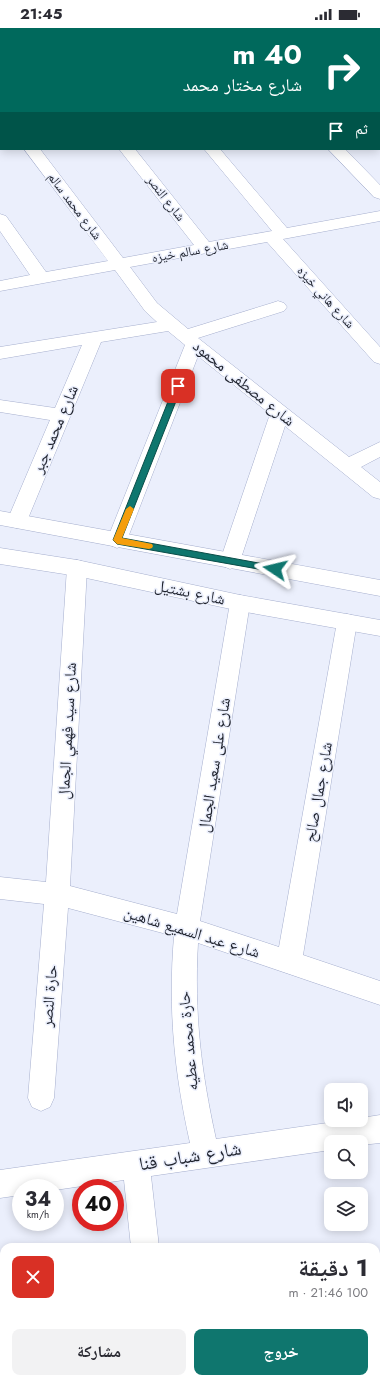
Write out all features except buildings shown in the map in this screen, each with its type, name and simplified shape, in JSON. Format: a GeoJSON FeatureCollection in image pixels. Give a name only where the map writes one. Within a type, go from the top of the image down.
{"type":"FeatureCollection","features":[{"type":"Feature","properties":{"kind":"street","name":"شارع محمد سالم"},"geometry":{"type":"LineString","coordinates":[[33,150],[117,264]]}},
{"type":"Feature","properties":{"kind":"street","name":"شارع النصر"},"geometry":{"type":"LineString","coordinates":[[128,150],[205,248]]}},
{"type":"Feature","properties":{"kind":"street","name":"شارع هاني خيزه"},"geometry":{"type":"LineString","coordinates":[[213,150],[277,235],[380,358]]}},
{"type":"Feature","properties":{"kind":"street"},"geometry":{"type":"LineString","coordinates":[[337,150],[380,194]]}},
{"type":"Feature","properties":{"kind":"street","name":"شارع سالم خيزه"},"geometry":{"type":"LineString","coordinates":[[0,286],[380,216]]}},
{"type":"Feature","properties":{"kind":"street"},"geometry":{"type":"LineString","coordinates":[[0,219],[40,278]]}},
{"type":"Feature","properties":{"kind":"street","name":"شارع مصطفى محمود"},"geometry":{"type":"LineString","coordinates":[[117,264],[151,307],[183,335],[380,492]]}},
{"type":"Feature","properties":{"kind":"street"},"geometry":{"type":"LineString","coordinates":[[0,353],[94,338],[183,335],[278,307]]}},
{"type":"Feature","properties":{"kind":"street"},"geometry":{"type":"LineString","coordinates":[[117,540],[183,335]]}},
{"type":"Feature","properties":{"kind":"street","name":"شارع محمد جبر"},"geometry":{"type":"LineString","coordinates":[[8,520],[61,415],[94,338]]}},
{"type":"Feature","properties":{"kind":"street"},"geometry":{"type":"LineString","coordinates":[[0,406],[61,415]]}},
{"type":"Feature","properties":{"kind":"street"},"geometry":{"type":"LineString","coordinates":[[230,561],[280,412]]}},
{"type":"Feature","properties":{"kind":"street"},"geometry":{"type":"LineString","coordinates":[[347,466],[380,449]]}},
{"type":"Feature","properties":{"kind":"street"},"geometry":{"type":"LineString","coordinates":[[8,520],[380,588]]}},
{"type":"Feature","properties":{"kind":"street","name":"شارع بشتيل"},"geometry":{"type":"LineString","coordinates":[[0,556],[77,568],[240,603],[380,628]]}},
{"type":"Feature","properties":{"kind":"street","name":"شارع سيد فهمي الجمال"},"geometry":{"type":"LineString","coordinates":[[57,894],[77,568]]}},
{"type":"Feature","properties":{"kind":"street","name":"شارع على سعيد الجمال"},"geometry":{"type":"LineString","coordinates":[[187,928],[240,603]]}},
{"type":"Feature","properties":{"kind":"street","name":"شارع جمال صالح"},"geometry":{"type":"LineString","coordinates":[[289,962],[347,622]]}},
{"type":"Feature","properties":{"kind":"street","name":"شارع عبد السميع شاهين"},"geometry":{"type":"LineString","coordinates":[[0,888],[57,894],[187,928],[380,993]]}},
{"type":"Feature","properties":{"kind":"street","name":"حارة النصر"},"geometry":{"type":"LineString","coordinates":[[41,1098],[57,894]]}},
{"type":"Feature","properties":{"kind":"street","name":"حارة محمد عطيه"},"geometry":{"type":"LineString","coordinates":[[187,928],[183,980],[185,1035],[192,1093],[206,1153]]}},
{"type":"Feature","properties":{"kind":"street","name":"شارع شباب قنا"},"geometry":{"type":"LineString","coordinates":[[0,1184],[380,1129]]}},
{"type":"Feature","properties":{"kind":"street"},"geometry":{"type":"LineString","coordinates":[[136,1165],[145,1243]]}},
{"type":"Feature","properties":{"kind":"slow traffic"},"geometry":{"type":"LineString","coordinates":[[130,509],[117,540],[149,546]]}},
{"type":"Feature","properties":{"kind":"route"},"geometry":{"type":"LineString","coordinates":[[178,386],[117,540],[275,569]]}}]}
